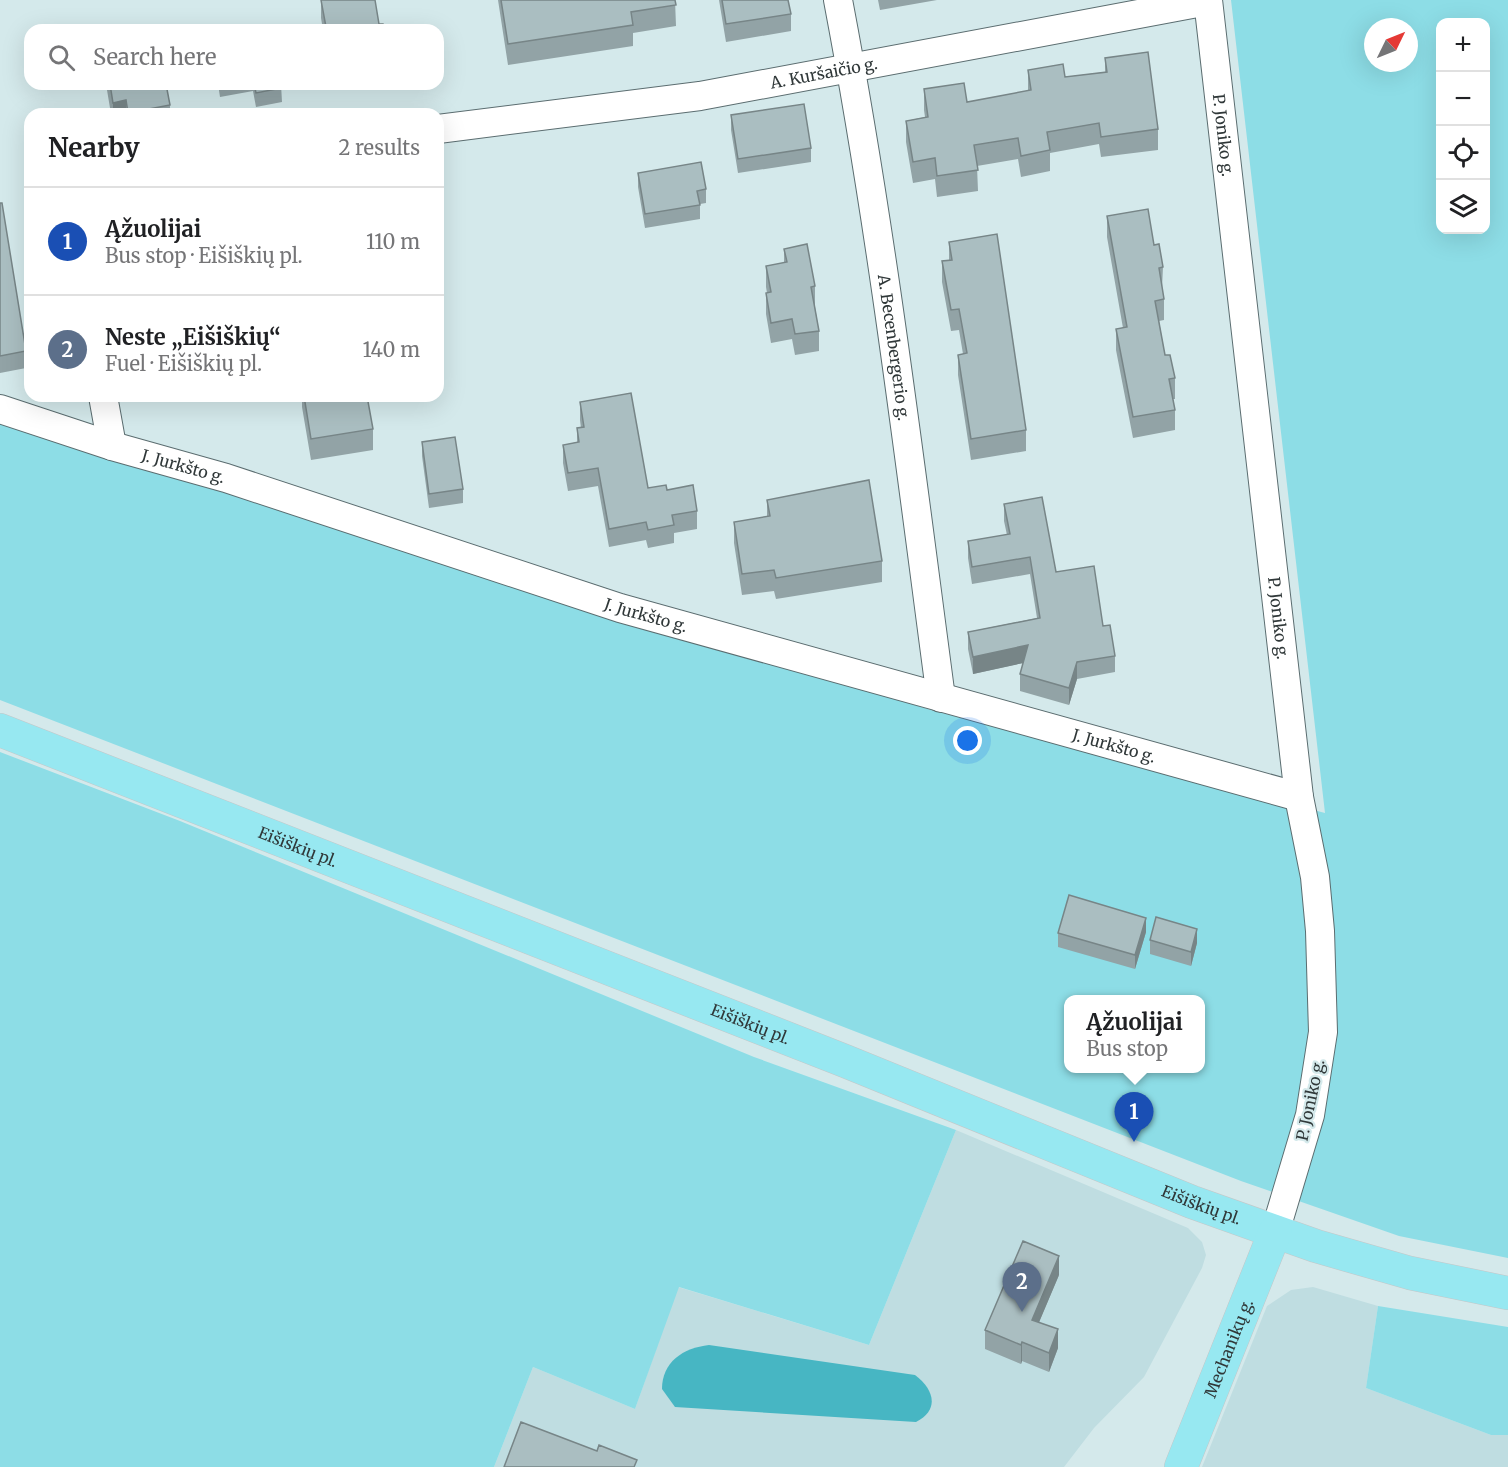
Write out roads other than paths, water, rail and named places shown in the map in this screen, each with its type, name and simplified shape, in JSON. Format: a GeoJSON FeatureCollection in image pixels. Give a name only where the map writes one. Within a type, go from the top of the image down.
{"type":"FeatureCollection","features":[{"type":"Feature","properties":{"kind":"main road","name":"Eišiškių pl."},"geometry":{"type":"LineString","coordinates":[[0,730],[834,1057],[1192,1202],[1275,1232],[1410,1273],[1508,1293]]}},
{"type":"Feature","properties":{"kind":"main road","name":"Mechanikų g."},"geometry":{"type":"LineString","coordinates":[[1181,1467],[1275,1232]]}},
{"type":"Feature","properties":{"kind":"street","name":"A. Becenbergerio g."},"geometry":{"type":"LineString","coordinates":[[838,0],[851,70],[907,444],[940,698]]}},
{"type":"Feature","properties":{"kind":"street","name":"A. Kuršaičio g."},"geometry":{"type":"LineString","coordinates":[[444,128],[700,96],[851,70],[1208,1]]}},
{"type":"Feature","properties":{"kind":"street","name":"P. Joniko g."},"geometry":{"type":"LineString","coordinates":[[1208,1],[1299,797],[1315,878],[1320,931],[1323,1032],[1310,1115],[1275,1232]]}},
{"type":"Feature","properties":{"kind":"street"},"geometry":{"type":"LineString","coordinates":[[104,402],[112,446]]}},
{"type":"Feature","properties":{"kind":"street","name":"J. Jurkšto g."},"geometry":{"type":"LineString","coordinates":[[0,410],[112,446],[226,478],[620,608],[1299,797]]}},
{"type":"Feature","properties":{"kind":"place","name":"Ąžuolijai"},"geometry":{"type":"Point","coordinates":[1134,1142]}},
{"type":"Feature","properties":{"kind":"place","name":"Neste „Eišiškių“"},"geometry":{"type":"Point","coordinates":[1022,1312]}}]}
